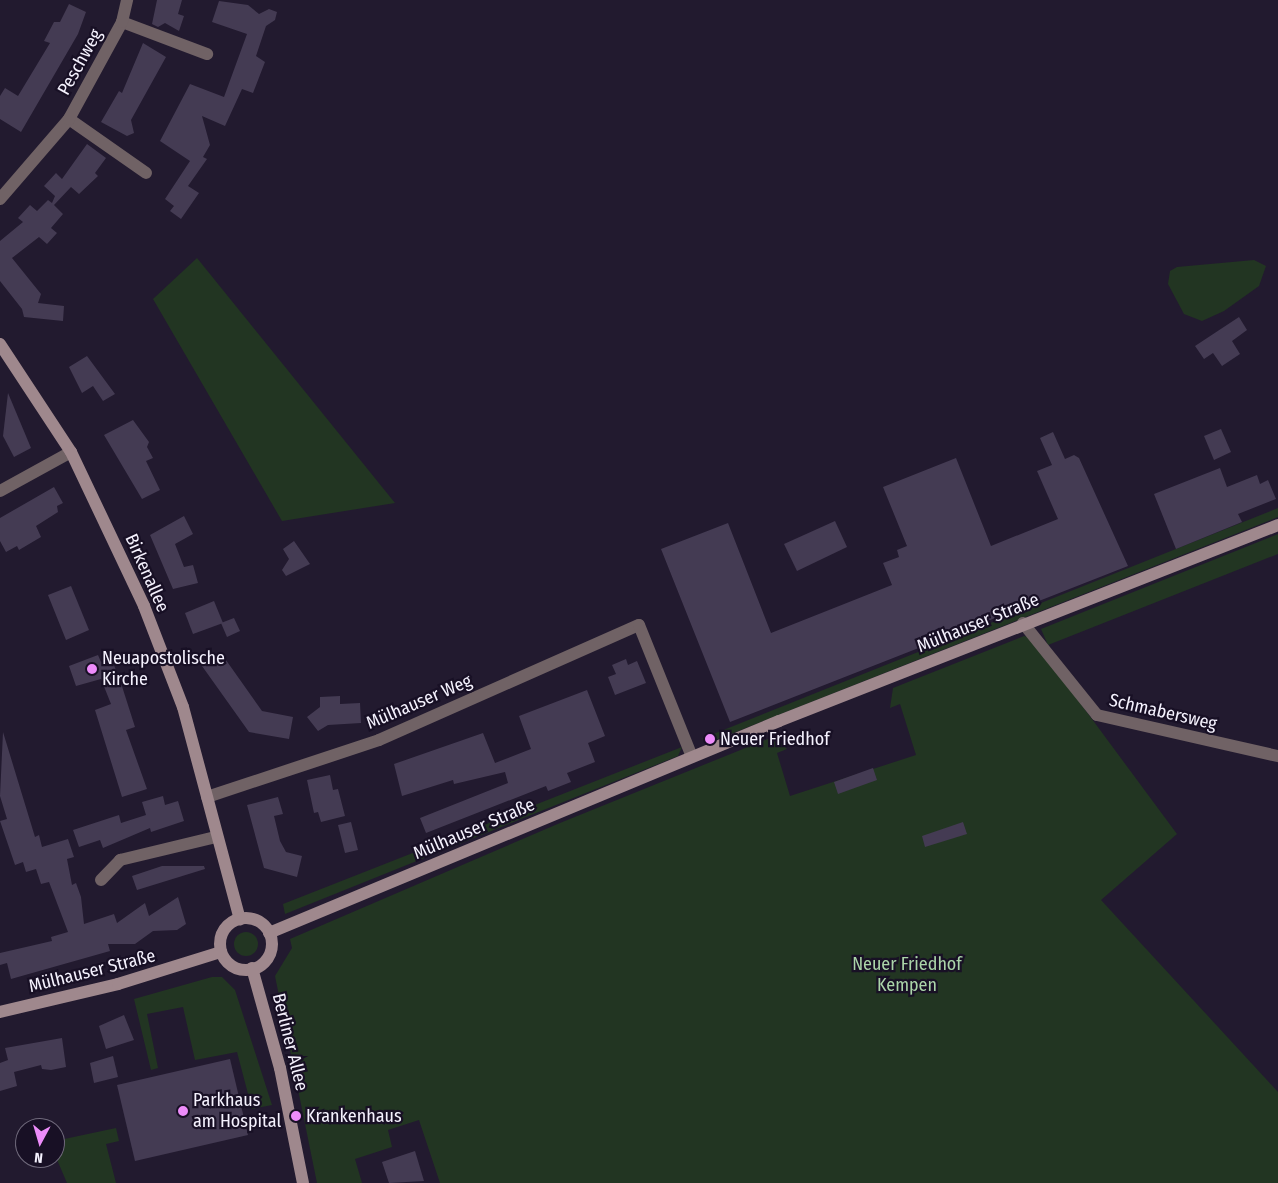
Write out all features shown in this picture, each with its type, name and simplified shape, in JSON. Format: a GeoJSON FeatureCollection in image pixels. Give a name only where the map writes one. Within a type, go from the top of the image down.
{"type":"FeatureCollection","features":[{"type":"Feature","properties":{"kind":"street","name":"Peschweg"},"geometry":{"type":"LineString","coordinates":[[0,199],[69,119],[122,22],[127,0]]}},
{"type":"Feature","properties":{"kind":"street","name":"Peschweg"},"geometry":{"type":"LineString","coordinates":[[122,22],[207,54]]}},
{"type":"Feature","properties":{"kind":"street","name":"Peschweg"},"geometry":{"type":"LineString","coordinates":[[69,119],[146,173]]}},
{"type":"Feature","properties":{"kind":"street","name":"Birkenallee"},"geometry":{"type":"LineString","coordinates":[[0,344],[70,452],[144,606],[183,707],[216,837],[240,919]]}},
{"type":"Feature","properties":{"kind":"street"},"geometry":{"type":"LineString","coordinates":[[0,491],[70,452]]}},
{"type":"Feature","properties":{"kind":"street","name":"Mülhauser Straße"},"geometry":{"type":"LineString","coordinates":[[269,932],[692,757],[1023,623],[1278,525]]}},
{"type":"Feature","properties":{"kind":"street","name":"Schmabersweg"},"geometry":{"type":"LineString","coordinates":[[1023,623],[1097,714],[1278,756]]}},
{"type":"Feature","properties":{"kind":"street","name":"Mülhauser Weg"},"geometry":{"type":"LineString","coordinates":[[207,797],[379,740],[639,624],[692,757]]}},
{"type":"Feature","properties":{"kind":"street"},"geometry":{"type":"LineString","coordinates":[[100,880],[120,860],[216,837]]}},
{"type":"Feature","properties":{"kind":"street"},"geometry":{"type":"LineString","coordinates":[[240,919],[256,920],[269,932],[269,954],[252,968],[230,964],[221,952],[225,928],[240,919]]}},
{"type":"Feature","properties":{"kind":"street","name":"Mülhauser Straße"},"geometry":{"type":"LineString","coordinates":[[0,1012],[118,984],[221,952]]}},
{"type":"Feature","properties":{"kind":"street","name":"Berliner Allee"},"geometry":{"type":"LineString","coordinates":[[252,968],[280,1068],[303,1183]]}},
{"type":"Feature","properties":{"kind":"green space"},"geometry":{"type":"Polygon","coordinates":[[[197,258],[395,503],[282,521],[153,299],[197,258]]]}},
{"type":"Feature","properties":{"kind":"green space"},"geometry":{"type":"Polygon","coordinates":[[[1254,260],[1266,266],[1259,286],[1224,311],[1202,321],[1184,314],[1168,284],[1170,271],[1177,267],[1254,260]]]}},
{"type":"Feature","properties":{"kind":"green space"},"geometry":{"type":"Polygon","coordinates":[[[1278,508],[1278,517],[713,741],[701,739],[1278,508]]]}},
{"type":"Feature","properties":{"kind":"green space"},"geometry":{"type":"Polygon","coordinates":[[[1278,534],[1278,554],[1048,645],[1041,629],[1278,534]]]}},
{"type":"Feature","properties":{"kind":"green space","name":"Neuer Friedhof Kempen"},"geometry":{"type":"Polygon","coordinates":[[[1024,636],[1032,638],[1177,834],[1101,900],[1278,1092],[1278,1183],[440,1183],[419,1120],[388,1130],[392,1147],[355,1159],[362,1183],[317,1183],[275,976],[292,948],[290,939],[560,823],[775,736],[787,749],[777,753],[790,796],[916,755],[900,704],[890,708],[893,688],[1024,636]]]}},
{"type":"Feature","properties":{"kind":"green space"},"geometry":{"type":"Polygon","coordinates":[[[682,747],[678,756],[285,914],[283,904],[682,747]]]}},
{"type":"Feature","properties":{"kind":"green space"},"geometry":{"type":"Polygon","coordinates":[[[246,932],[254,936],[258,944],[254,952],[246,956],[238,952],[234,944],[238,936],[246,932]]]}},
{"type":"Feature","properties":{"kind":"green space"},"geometry":{"type":"Polygon","coordinates":[[[212,977],[222,977],[235,990],[272,1105],[252,1109],[237,1052],[195,1060],[183,1007],[147,1014],[158,1068],[151,1070],[134,999],[212,977]]]}},
{"type":"Feature","properties":{"kind":"green space"},"geometry":{"type":"Polygon","coordinates":[[[116,1128],[119,1141],[106,1144],[116,1183],[67,1183],[61,1168],[65,1168],[65,1139],[116,1128]]]}},
{"type":"Feature","properties":{"kind":"building"},"geometry":{"type":"Polygon","coordinates":[[[157,0],[182,0],[178,14],[184,16],[179,31],[165,23],[158,27],[152,24],[157,0]]]}},
{"type":"Feature","properties":{"kind":"building"},"geometry":{"type":"Polygon","coordinates":[[[219,1],[248,5],[259,14],[269,9],[277,12],[275,20],[266,26],[256,56],[265,62],[253,93],[242,89],[225,126],[202,116],[210,145],[203,157],[207,159],[188,186],[199,193],[181,219],[170,211],[174,206],[165,199],[190,161],[160,141],[190,84],[224,97],[247,34],[212,22],[219,1]]]}},
{"type":"Feature","properties":{"kind":"building"},"geometry":{"type":"Polygon","coordinates":[[[69,4],[86,12],[78,34],[21,132],[0,119],[0,96],[5,88],[18,96],[50,43],[44,41],[54,22],[60,22],[69,4]]]}},
{"type":"Feature","properties":{"kind":"building"},"geometry":{"type":"Polygon","coordinates":[[[143,43],[166,57],[131,120],[134,133],[127,136],[101,122],[119,91],[122,93],[143,43]]]}},
{"type":"Feature","properties":{"kind":"building"},"geometry":{"type":"Polygon","coordinates":[[[87,144],[106,158],[95,173],[98,176],[79,194],[71,187],[54,205],[63,214],[51,228],[57,233],[47,244],[39,237],[12,258],[41,294],[38,303],[64,306],[63,321],[24,317],[22,309],[0,281],[0,241],[23,222],[18,218],[30,205],[37,211],[48,200],[52,203],[55,196],[44,186],[56,173],[62,179],[87,144]]]}},
{"type":"Feature","properties":{"kind":"building"},"geometry":{"type":"Polygon","coordinates":[[[1239,317],[1247,330],[1232,341],[1240,354],[1222,366],[1213,353],[1204,359],[1195,346],[1239,317]]]}},
{"type":"Feature","properties":{"kind":"building"},"geometry":{"type":"Polygon","coordinates":[[[87,356],[115,394],[103,401],[93,386],[82,393],[69,367],[87,356]]]}},
{"type":"Feature","properties":{"kind":"building"},"geometry":{"type":"Polygon","coordinates":[[[8,393],[31,448],[14,457],[3,436],[8,393]]]}},
{"type":"Feature","properties":{"kind":"building"},"geometry":{"type":"Polygon","coordinates":[[[133,420],[149,442],[147,447],[153,458],[146,461],[160,490],[142,499],[104,435],[133,420]]]}},
{"type":"Feature","properties":{"kind":"building"},"geometry":{"type":"Polygon","coordinates":[[[1221,429],[1231,452],[1214,460],[1204,436],[1221,429]]]}},
{"type":"Feature","properties":{"kind":"building"},"geometry":{"type":"Polygon","coordinates":[[[1053,432],[1065,459],[1074,455],[1079,458],[1128,566],[730,722],[661,549],[728,523],[771,633],[892,585],[883,563],[899,557],[897,550],[907,546],[883,487],[956,458],[991,546],[1058,519],[1037,471],[1052,465],[1040,438],[1053,432]]]}},
{"type":"Feature","properties":{"kind":"building"},"geometry":{"type":"Polygon","coordinates":[[[1220,468],[1227,487],[1257,475],[1260,484],[1268,480],[1276,499],[1238,514],[1242,522],[1176,549],[1154,494],[1220,468]]]}},
{"type":"Feature","properties":{"kind":"building"},"geometry":{"type":"Polygon","coordinates":[[[54,487],[63,503],[57,506],[58,512],[36,526],[41,537],[19,550],[17,546],[6,552],[0,541],[0,518],[54,487]]]}},
{"type":"Feature","properties":{"kind":"building"},"geometry":{"type":"Polygon","coordinates":[[[184,516],[193,534],[175,544],[184,567],[193,565],[198,583],[173,589],[150,535],[184,516]]]}},
{"type":"Feature","properties":{"kind":"building"},"geometry":{"type":"Polygon","coordinates":[[[835,521],[847,547],[797,571],[784,544],[835,521]]]}},
{"type":"Feature","properties":{"kind":"building"},"geometry":{"type":"Polygon","coordinates":[[[294,541],[310,564],[286,576],[282,570],[289,559],[283,549],[294,541]]]}},
{"type":"Feature","properties":{"kind":"building"},"geometry":{"type":"Polygon","coordinates":[[[71,586],[89,630],[66,640],[48,595],[71,586]]]}},
{"type":"Feature","properties":{"kind":"building"},"geometry":{"type":"Polygon","coordinates":[[[214,601],[223,623],[193,634],[185,613],[214,601]]]}},
{"type":"Feature","properties":{"kind":"building"},"geometry":{"type":"Polygon","coordinates":[[[234,618],[240,631],[227,637],[221,623],[234,618]]]}},
{"type":"Feature","properties":{"kind":"building"},"geometry":{"type":"Polygon","coordinates":[[[221,653],[262,711],[293,717],[289,739],[249,732],[202,666],[221,653]]]}},
{"type":"Feature","properties":{"kind":"building"},"geometry":{"type":"Polygon","coordinates":[[[98,655],[101,662],[111,658],[120,680],[135,727],[126,730],[147,789],[122,797],[95,710],[111,704],[101,679],[76,686],[69,666],[98,655]]]}},
{"type":"Feature","properties":{"kind":"building"},"geometry":{"type":"Polygon","coordinates":[[[626,659],[628,665],[637,661],[646,683],[615,695],[608,677],[616,674],[612,665],[626,659]]]}},
{"type":"Feature","properties":{"kind":"building"},"geometry":{"type":"Polygon","coordinates":[[[587,690],[605,736],[588,743],[595,762],[567,773],[571,782],[548,791],[546,786],[426,833],[420,818],[508,783],[505,772],[454,784],[453,780],[402,796],[394,764],[483,733],[495,763],[531,749],[519,716],[587,690]]]}},
{"type":"Feature","properties":{"kind":"building"},"geometry":{"type":"Polygon","coordinates":[[[340,696],[340,704],[360,703],[361,723],[328,725],[318,731],[307,717],[320,707],[320,697],[340,696]]]}},
{"type":"Feature","properties":{"kind":"building"},"geometry":{"type":"Polygon","coordinates":[[[3,732],[35,837],[39,835],[42,847],[68,839],[74,857],[67,859],[72,885],[76,883],[81,897],[84,924],[114,914],[117,923],[145,903],[149,916],[178,897],[186,924],[177,930],[153,931],[135,944],[108,944],[110,951],[11,979],[7,963],[0,965],[0,953],[52,941],[51,937],[68,932],[49,882],[41,884],[36,869],[26,872],[23,862],[15,865],[0,821],[7,819],[0,796],[3,732]]]}},
{"type":"Feature","properties":{"kind":"building"},"geometry":{"type":"Polygon","coordinates":[[[873,768],[877,780],[838,794],[834,782],[873,768]]]}},
{"type":"Feature","properties":{"kind":"building"},"geometry":{"type":"Polygon","coordinates":[[[330,775],[333,790],[338,789],[345,816],[321,822],[318,812],[314,813],[307,780],[330,775]]]}},
{"type":"Feature","properties":{"kind":"building"},"geometry":{"type":"Polygon","coordinates":[[[163,796],[165,805],[178,801],[184,821],[151,832],[150,828],[103,848],[100,840],[79,847],[73,830],[119,815],[121,823],[146,815],[142,802],[163,796]]]}},
{"type":"Feature","properties":{"kind":"building"},"geometry":{"type":"Polygon","coordinates":[[[278,797],[283,814],[274,816],[280,841],[286,852],[302,856],[297,877],[264,868],[247,805],[278,797]]]}},
{"type":"Feature","properties":{"kind":"building"},"geometry":{"type":"Polygon","coordinates":[[[351,822],[358,850],[345,853],[338,825],[351,822]]]}},
{"type":"Feature","properties":{"kind":"building"},"geometry":{"type":"Polygon","coordinates":[[[963,822],[967,834],[925,847],[922,836],[963,822]]]}},
{"type":"Feature","properties":{"kind":"building"},"geometry":{"type":"Polygon","coordinates":[[[162,866],[204,866],[205,869],[137,890],[132,876],[162,866]]]}},
{"type":"Feature","properties":{"kind":"building"},"geometry":{"type":"Polygon","coordinates":[[[124,1015],[134,1040],[106,1049],[99,1026],[124,1015]]]}},
{"type":"Feature","properties":{"kind":"building"},"geometry":{"type":"Polygon","coordinates":[[[62,1038],[66,1067],[51,1070],[42,1069],[41,1065],[14,1072],[17,1086],[0,1091],[0,1063],[8,1060],[5,1048],[62,1038]]]}},
{"type":"Feature","properties":{"kind":"building"},"geometry":{"type":"Polygon","coordinates":[[[113,1056],[118,1077],[94,1083],[90,1063],[113,1056]]]}},
{"type":"Feature","properties":{"kind":"building"},"geometry":{"type":"Polygon","coordinates":[[[230,1059],[248,1135],[135,1161],[117,1085],[230,1059]]]}},
{"type":"Feature","properties":{"kind":"building"},"geometry":{"type":"Polygon","coordinates":[[[415,1151],[424,1181],[389,1183],[382,1162],[415,1151]]]}},
{"type":"Feature","properties":{"kind":"place","name":"Neuapostolische Kirche"},"geometry":{"type":"Point","coordinates":[92,669]}},
{"type":"Feature","properties":{"kind":"place","name":"Neuer Friedhof"},"geometry":{"type":"Point","coordinates":[710,739]}},
{"type":"Feature","properties":{"kind":"place","name":"Parkhaus am Hospital"},"geometry":{"type":"Point","coordinates":[183,1111]}},
{"type":"Feature","properties":{"kind":"place","name":"Krankenhaus"},"geometry":{"type":"Point","coordinates":[296,1116]}}]}
